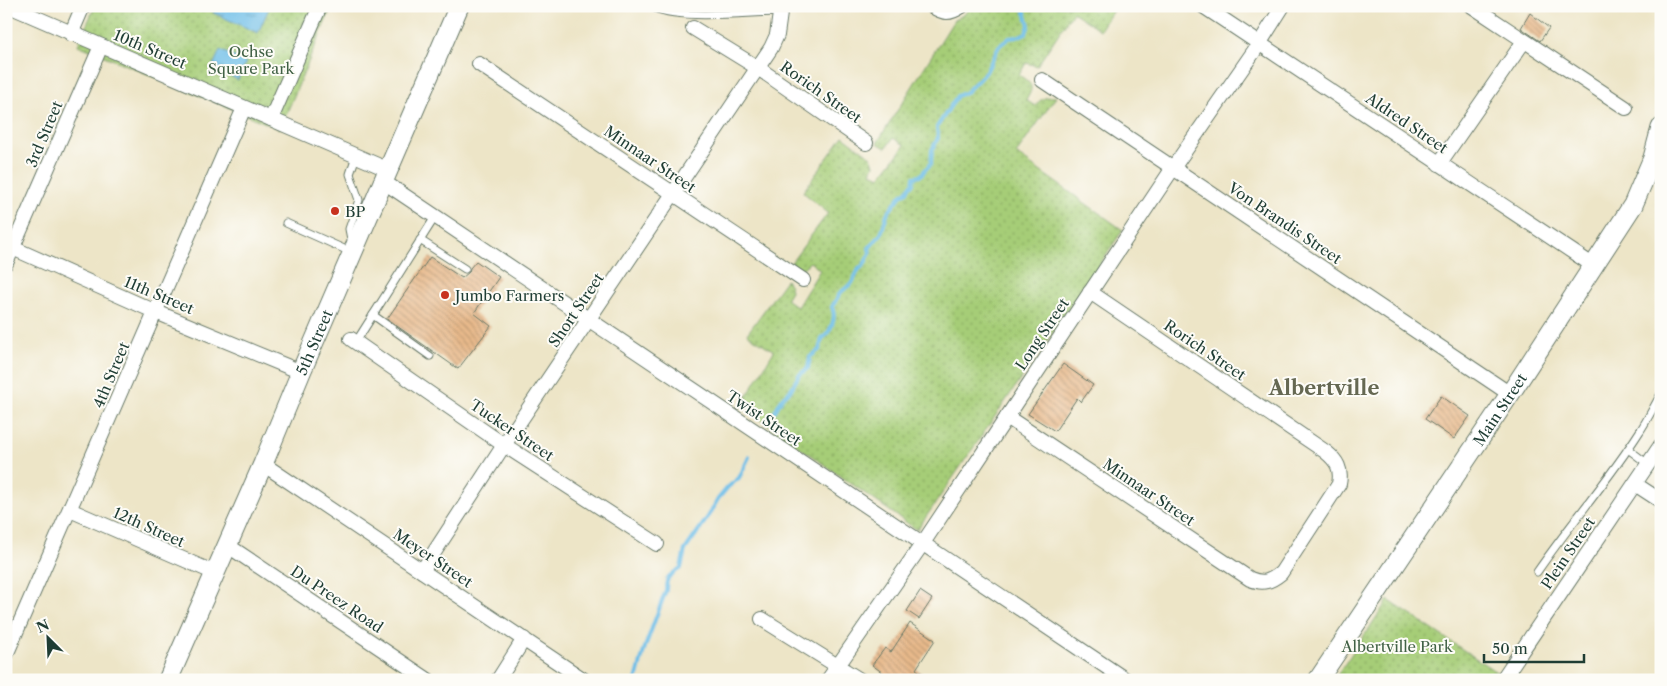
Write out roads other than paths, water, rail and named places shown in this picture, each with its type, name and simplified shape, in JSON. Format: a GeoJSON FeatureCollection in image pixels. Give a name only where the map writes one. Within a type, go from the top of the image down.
{"type":"FeatureCollection","features":[{"type":"Feature","properties":{"kind":"main road","name":"5th Street"},"geometry":{"type":"LineString","coordinates":[[168,680],[263,464],[459,6]]}},
{"type":"Feature","properties":{"kind":"main road","name":"Main Street"},"geometry":{"type":"LineString","coordinates":[[1318,680],[1510,394],[1636,199],[1653,158],[1661,128]]}},
{"type":"Feature","properties":{"kind":"street","name":"10th Street"},"geometry":{"type":"LineString","coordinates":[[9,6],[356,156],[387,176]]}},
{"type":"Feature","properties":{"kind":"street"},"geometry":{"type":"LineString","coordinates":[[72,34],[83,6]]}},
{"type":"Feature","properties":{"kind":"street"},"geometry":{"type":"LineString","coordinates":[[271,119],[320,6]]}},
{"type":"Feature","properties":{"kind":"street"},"geometry":{"type":"LineString","coordinates":[[932,6],[946,13],[953,12],[962,6]]}},
{"type":"Feature","properties":{"kind":"street","name":"Aldred Street"},"geometry":{"type":"LineString","coordinates":[[1203,6],[1594,266]]}},
{"type":"Feature","properties":{"kind":"street","name":"Long Street"},"geometry":{"type":"LineString","coordinates":[[828,680],[923,543],[1283,6]]}},
{"type":"Feature","properties":{"kind":"street"},"geometry":{"type":"LineString","coordinates":[[1472,6],[1626,108]]}},
{"type":"Feature","properties":{"kind":"street","name":"Short Street"},"geometry":{"type":"LineString","coordinates":[[422,571],[504,445],[758,68],[777,35],[781,9]]}},
{"type":"Feature","properties":{"kind":"street","name":"Rorich Street"},"geometry":{"type":"LineString","coordinates":[[693,28],[758,68],[866,143]]}},
{"type":"Feature","properties":{"kind":"street"},"geometry":{"type":"LineString","coordinates":[[1439,164],[1524,41]]}},
{"type":"Feature","properties":{"kind":"street","name":"3rd Street"},"geometry":{"type":"LineString","coordinates":[[6,263],[9,247],[101,46]]}},
{"type":"Feature","properties":{"kind":"street","name":"Minnaar Street"},"geometry":{"type":"LineString","coordinates":[[479,64],[803,280]]}},
{"type":"Feature","properties":{"kind":"street","name":"Von Brandis Street"},"geometry":{"type":"LineString","coordinates":[[1042,80],[1510,394]]}},
{"type":"Feature","properties":{"kind":"street","name":"4th Street"},"geometry":{"type":"LineString","coordinates":[[6,655],[244,108]]}},
{"type":"Feature","properties":{"kind":"street","name":"Twist Street"},"geometry":{"type":"LineString","coordinates":[[387,176],[435,217],[1126,680]]}},
{"type":"Feature","properties":{"kind":"street","name":"11th Street"},"geometry":{"type":"LineString","coordinates":[[9,247],[156,312],[301,372]]}},
{"type":"Feature","properties":{"kind":"street","name":"Rorich Street"},"geometry":{"type":"LineString","coordinates":[[1090,292],[1326,452],[1338,464],[1341,476],[1339,484],[1281,573],[1275,578]]}},
{"type":"Feature","properties":{"kind":"street","name":"Tucker Street"},"geometry":{"type":"LineString","coordinates":[[354,340],[504,445],[657,544]]}},
{"type":"Feature","properties":{"kind":"street","name":"Minnaar Street"},"geometry":{"type":"LineString","coordinates":[[1007,417],[1250,579],[1260,583],[1269,582],[1275,578]]}},
{"type":"Feature","properties":{"kind":"street","name":"Plein Street"},"geometry":{"type":"LineString","coordinates":[[1502,680],[1661,445]]}},
{"type":"Feature","properties":{"kind":"street","name":"Meyer Street"},"geometry":{"type":"LineString","coordinates":[[263,464],[584,680]]}},
{"type":"Feature","properties":{"kind":"street"},"geometry":{"type":"LineString","coordinates":[[1635,484],[1661,501]]}},
{"type":"Feature","properties":{"kind":"street","name":"12th Street"},"geometry":{"type":"LineString","coordinates":[[70,510],[215,574]]}},
{"type":"Feature","properties":{"kind":"street","name":"Du Preez Road"},"geometry":{"type":"LineString","coordinates":[[227,545],[428,680]]}},
{"type":"Feature","properties":{"kind":"street"},"geometry":{"type":"LineString","coordinates":[[762,618],[860,680]]}},
{"type":"Feature","properties":{"kind":"street"},"geometry":{"type":"LineString","coordinates":[[498,680],[524,639]]}},
{"type":"Feature","properties":{"kind":"lane"},"geometry":{"type":"LineString","coordinates":[[651,6],[658,11],[681,14],[749,9],[781,9]]}},
{"type":"Feature","properties":{"kind":"lane"},"geometry":{"type":"LineString","coordinates":[[355,249],[348,229],[359,200],[350,174],[356,156]]}},
{"type":"Feature","properties":{"kind":"lane"},"geometry":{"type":"LineString","coordinates":[[354,340],[373,316],[435,217]]}},
{"type":"Feature","properties":{"kind":"lane"},"geometry":{"type":"LineString","coordinates":[[286,224],[355,249]]}},
{"type":"Feature","properties":{"kind":"lane"},"geometry":{"type":"LineString","coordinates":[[420,240],[465,270]]}},
{"type":"Feature","properties":{"kind":"lane"},"geometry":{"type":"LineString","coordinates":[[373,316],[430,356]]}},
{"type":"Feature","properties":{"kind":"lane"},"geometry":{"type":"LineString","coordinates":[[1537,572],[1562,535],[1642,429],[1661,394]]}},
{"type":"Feature","properties":{"kind":"lane"},"geometry":{"type":"LineString","coordinates":[[1628,449],[1648,464]]}},
{"type":"Feature","properties":{"kind":"water"},"geometry":{"type":"Polygon","coordinates":[[[216,6],[270,6],[258,33],[213,13],[216,6]]]}},
{"type":"Feature","properties":{"kind":"water"},"geometry":{"type":"Polygon","coordinates":[[[220,50],[246,62],[238,80],[212,68],[220,50]]]}},
{"type":"Feature","properties":{"kind":"waterway"},"geometry":{"type":"LineString","coordinates":[[775,411],[799,375],[808,368],[810,357],[819,350],[822,339],[832,324],[834,315],[832,307],[840,293],[852,283],[859,269],[864,265],[870,253],[869,248],[881,234],[887,214],[902,194],[906,193],[913,184],[914,177],[920,176],[931,163],[932,150],[938,138],[937,127],[957,96],[966,92],[986,72],[999,46],[1009,38],[1026,33],[1029,25],[1023,6]]}},
{"type":"Feature","properties":{"kind":"waterway"},"geometry":{"type":"LineString","coordinates":[[636,680],[668,579],[671,574],[681,568],[685,550],[718,499],[739,478],[749,457]]}},
{"type":"Feature","properties":{"kind":"place","name":"BP"},"geometry":{"type":"Point","coordinates":[335,211]}},
{"type":"Feature","properties":{"kind":"place","name":"Jumbo Farmers"},"geometry":{"type":"Point","coordinates":[445,295]}},
{"type":"Feature","properties":{"kind":"district","name":"Albertville"},"geometry":{"type":"Point","coordinates":[1324,388]}},
{"type":"Feature","properties":{"kind":"park label","name":"Ochse Square Park"},"geometry":{"type":"Point","coordinates":[251,60]}},
{"type":"Feature","properties":{"kind":"park label","name":"Albertville Park"},"geometry":{"type":"Point","coordinates":[1397,646]}}]}
